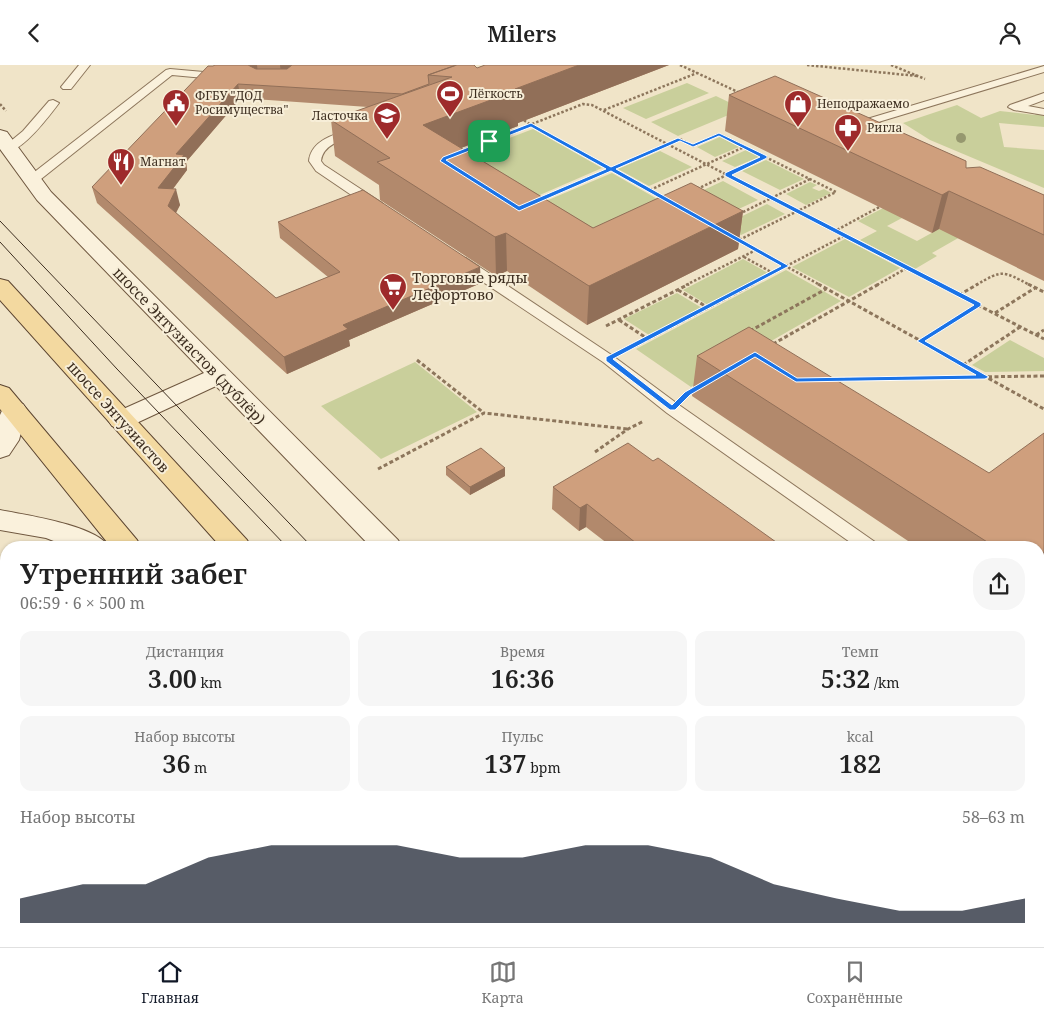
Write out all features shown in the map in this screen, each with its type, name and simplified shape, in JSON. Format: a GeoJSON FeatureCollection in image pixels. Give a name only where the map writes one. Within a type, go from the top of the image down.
{"type":"FeatureCollection","features":[{"type":"Feature","properties":{"kind":"main road","name":"шоссе Энтузиастов"},"geometry":{"type":"LineString","coordinates":[[0,285],[232,541]]}},
{"type":"Feature","properties":{"kind":"main road"},"geometry":{"type":"LineString","coordinates":[[7,402],[122,541]]}},
{"type":"Feature","properties":{"kind":"street","name":"шоссе Энтузиастов (дублёр)"},"geometry":{"type":"LineString","coordinates":[[5,142],[44,197],[382,541]]}},
{"type":"Feature","properties":{"kind":"street"},"geometry":{"type":"LineString","coordinates":[[121,420],[218,376]]}},
{"type":"Feature","properties":{"kind":"street"},"geometry":{"type":"LineString","coordinates":[[0,449],[6,440],[7,402]]}},
{"type":"Feature","properties":{"kind":"street"},"geometry":{"type":"LineString","coordinates":[[0,520],[51,529],[80,541]]}},
{"type":"Feature","properties":{"kind":"lane"},"geometry":{"type":"LineString","coordinates":[[66,87],[85,65]]}},
{"type":"Feature","properties":{"kind":"lane"},"geometry":{"type":"LineString","coordinates":[[895,140],[872,129],[869,124],[871,121],[1044,69]]}},
{"type":"Feature","properties":{"kind":"lane"},"geometry":{"type":"LineString","coordinates":[[32,180],[170,72],[215,76]]}},
{"type":"Feature","properties":{"kind":"lane"},"geometry":{"type":"LineString","coordinates":[[1044,96],[1014,107],[1044,112]]}},
{"type":"Feature","properties":{"kind":"lane"},"geometry":{"type":"LineString","coordinates":[[5,142],[27,134],[53,103]]}},
{"type":"Feature","properties":{"kind":"lane"},"geometry":{"type":"LineString","coordinates":[[367,128],[323,145],[316,153],[315,161],[320,168],[386,211]]}},
{"type":"Feature","properties":{"kind":"lane"},"geometry":{"type":"LineString","coordinates":[[452,255],[608,359],[673,409],[860,541]]}},
{"type":"Feature","properties":{"kind":"path"},"geometry":{"type":"LineString","coordinates":[[680,65],[742,94]]}},
{"type":"Feature","properties":{"kind":"path"},"geometry":{"type":"LineString","coordinates":[[807,65],[916,75]]}},
{"type":"Feature","properties":{"kind":"path"},"geometry":{"type":"LineString","coordinates":[[891,65],[933,82]]}},
{"type":"Feature","properties":{"kind":"path"},"geometry":{"type":"LineString","coordinates":[[603,110],[697,73]]}},
{"type":"Feature","properties":{"kind":"path"},"geometry":{"type":"LineString","coordinates":[[457,154],[583,104],[592,105],[1044,339]]}},
{"type":"Feature","properties":{"kind":"path"},"geometry":{"type":"LineString","coordinates":[[516,116],[669,201]]}},
{"type":"Feature","properties":{"kind":"path"},"geometry":{"type":"LineString","coordinates":[[536,201],[680,139],[693,146],[719,134],[836,192],[739,240]]}},
{"type":"Feature","properties":{"kind":"path"},"geometry":{"type":"LineString","coordinates":[[649,190],[745,147]]}},
{"type":"Feature","properties":{"kind":"path"},"geometry":{"type":"LineString","coordinates":[[694,190],[765,157]]}},
{"type":"Feature","properties":{"kind":"path"},"geometry":{"type":"LineString","coordinates":[[739,214],[810,179]]}},
{"type":"Feature","properties":{"kind":"path"},"geometry":{"type":"LineString","coordinates":[[835,231],[887,203]]}},
{"type":"Feature","properties":{"kind":"path"},"geometry":{"type":"LineString","coordinates":[[731,235],[1044,409]]}},
{"type":"Feature","properties":{"kind":"path"},"geometry":{"type":"LineString","coordinates":[[608,359],[844,235]]}},
{"type":"Feature","properties":{"kind":"path"},"geometry":{"type":"LineString","coordinates":[[601,328],[757,250]]}},
{"type":"Feature","properties":{"kind":"path"},"geometry":{"type":"LineString","coordinates":[[744,256],[773,273]]}},
{"type":"Feature","properties":{"kind":"path"},"geometry":{"type":"LineString","coordinates":[[772,345],[907,268]]}},
{"type":"Feature","properties":{"kind":"path"},"geometry":{"type":"LineString","coordinates":[[959,295],[997,273],[1008,274],[1044,292]]}},
{"type":"Feature","properties":{"kind":"path"},"geometry":{"type":"LineString","coordinates":[[995,313],[1036,288]]}},
{"type":"Feature","properties":{"kind":"path"},"geometry":{"type":"LineString","coordinates":[[742,335],[826,289]]}},
{"type":"Feature","properties":{"kind":"path"},"geometry":{"type":"LineString","coordinates":[[678,290],[708,307]]}},
{"type":"Feature","properties":{"kind":"path"},"geometry":{"type":"LineString","coordinates":[[920,341],[979,305]]}},
{"type":"Feature","properties":{"kind":"path"},"geometry":{"type":"LineString","coordinates":[[618,319],[648,339]]}},
{"type":"Feature","properties":{"kind":"path"},"geometry":{"type":"LineString","coordinates":[[963,365],[1021,327]]}},
{"type":"Feature","properties":{"kind":"path"},"geometry":{"type":"LineString","coordinates":[[1036,335],[1044,330]]}},
{"type":"Feature","properties":{"kind":"path"},"geometry":{"type":"LineString","coordinates":[[417,360],[484,413],[628,429],[595,453]]}},
{"type":"Feature","properties":{"kind":"path"},"geometry":{"type":"LineString","coordinates":[[826,379],[1044,376]]}},
{"type":"Feature","properties":{"kind":"path"},"geometry":{"type":"LineString","coordinates":[[378,469],[484,413]]}},
{"type":"Feature","properties":{"kind":"green space"},"geometry":{"type":"Polygon","coordinates":[[[687,83],[709,93],[646,119],[623,108],[687,83]]]}},
{"type":"Feature","properties":{"kind":"green space"},"geometry":{"type":"Polygon","coordinates":[[[716,96],[743,109],[678,136],[651,122],[716,96]]]}},
{"type":"Feature","properties":{"kind":"green space"},"geometry":{"type":"Polygon","coordinates":[[[957,105],[981,118],[1000,111],[1035,115],[1037,113],[1044,116],[1044,127],[999,123],[1004,147],[1044,150],[1044,188],[930,140],[903,123],[957,105]]]}},
{"type":"Feature","properties":{"kind":"green space"},"geometry":{"type":"Polygon","coordinates":[[[533,129],[602,168],[519,204],[449,161],[533,129]]]}},
{"type":"Feature","properties":{"kind":"green space"},"geometry":{"type":"Polygon","coordinates":[[[720,137],[739,147],[715,157],[697,147],[720,137]]]}},
{"type":"Feature","properties":{"kind":"green space"},"geometry":{"type":"Polygon","coordinates":[[[746,150],[759,157],[735,167],[722,161],[746,150]]]}},
{"type":"Feature","properties":{"kind":"green space"},"geometry":{"type":"Polygon","coordinates":[[[660,151],[692,167],[649,186],[618,169],[660,151]]]}},
{"type":"Feature","properties":{"kind":"green space"},"geometry":{"type":"Polygon","coordinates":[[[766,160],[804,179],[780,190],[742,171],[766,160]]]}},
{"type":"Feature","properties":{"kind":"green space"},"geometry":{"type":"Polygon","coordinates":[[[612,173],[680,212],[595,251],[527,209],[612,173]]]}},
{"type":"Feature","properties":{"kind":"green space"},"geometry":{"type":"Polygon","coordinates":[[[723,181],[758,200],[715,220],[680,201],[723,181]]]}},
{"type":"Feature","properties":{"kind":"green space"},"geometry":{"type":"Polygon","coordinates":[[[810,182],[817,185],[812,188],[819,191],[824,189],[831,193],[806,205],[786,194],[810,182]]]}},
{"type":"Feature","properties":{"kind":"green space"},"geometry":{"type":"Polygon","coordinates":[[[928,185],[947,194],[887,226],[917,241],[977,208],[995,217],[932,253],[937,256],[915,269],[860,240],[877,231],[858,221],[928,185]]]}},
{"type":"Feature","properties":{"kind":"green space"},"geometry":{"type":"Polygon","coordinates":[[[767,204],[785,214],[741,235],[724,225],[767,204]]]}},
{"type":"Feature","properties":{"kind":"green space"},"geometry":{"type":"Polygon","coordinates":[[[845,239],[900,268],[849,297],[792,267],[845,239]]]}},
{"type":"Feature","properties":{"kind":"green space"},"geometry":{"type":"Polygon","coordinates":[[[743,259],[768,273],[708,305],[683,290],[743,259]]]}},
{"type":"Feature","properties":{"kind":"green space"},"geometry":{"type":"Polygon","coordinates":[[[786,270],[841,301],[691,387],[636,349],[786,270]]]}},
{"type":"Feature","properties":{"kind":"green space"},"geometry":{"type":"Polygon","coordinates":[[[677,293],[702,308],[649,335],[624,319],[677,293]]]}},
{"type":"Feature","properties":{"kind":"green space"},"geometry":{"type":"Polygon","coordinates":[[[1010,340],[1044,358],[1044,371],[985,372],[972,365],[1010,340]]]}},
{"type":"Feature","properties":{"kind":"green space"},"geometry":{"type":"Polygon","coordinates":[[[415,362],[477,412],[381,459],[321,406],[415,362]]]}},
{"type":"Feature","properties":{"kind":"building"},"geometry":{"type":"Polygon","coordinates":[[[248,65],[256,69],[287,69],[292,65],[456,65],[428,75],[429,84],[402,94],[238,84],[176,154],[184,155],[158,188],[176,189],[168,206],[276,298],[340,272],[278,222],[363,190],[480,267],[343,325],[348,329],[284,357],[92,187],[208,66],[248,65]]]}},
{"type":"Feature","properties":{"kind":"building"},"geometry":{"type":"Polygon","coordinates":[[[457,65],[474,65],[477,68],[485,65],[579,65],[423,125],[593,228],[691,183],[743,211],[589,286],[506,233],[495,237],[377,162],[390,158],[331,120],[452,77],[428,75],[457,65]]]}},
{"type":"Feature","properties":{"kind":"building"},"geometry":{"type":"Polygon","coordinates":[[[775,76],[966,161],[966,168],[980,167],[1044,195],[1044,235],[949,191],[942,195],[729,95],[775,76]]]}},
{"type":"Feature","properties":{"kind":"building"},"geometry":{"type":"Polygon","coordinates":[[[749,327],[989,473],[1044,433],[1044,541],[986,541],[697,356],[749,327]]]}},
{"type":"Feature","properties":{"kind":"building"},"geometry":{"type":"Polygon","coordinates":[[[628,443],[653,461],[658,458],[775,541],[633,541],[587,504],[580,508],[553,487],[628,443]]]}},
{"type":"Feature","properties":{"kind":"building"},"geometry":{"type":"Polygon","coordinates":[[[481,448],[505,468],[470,487],[446,467],[481,448]]]}},
{"type":"Feature","properties":{"kind":"tram line"},"geometry":{"type":"LineString","coordinates":[[0,221],[306,541]]}},
{"type":"Feature","properties":{"kind":"tram line"},"geometry":{"type":"LineString","coordinates":[[0,242],[117,369],[281,541]]}},
{"type":"Feature","properties":{"kind":"place","name":"Лёгкость"},"geometry":{"type":"Point","coordinates":[450,118]}},
{"type":"Feature","properties":{"kind":"place","name":"ФГБУ \"ДОД Росимущества\""},"geometry":{"type":"Point","coordinates":[176,127]}},
{"type":"Feature","properties":{"kind":"place","name":"Неподражаемо"},"geometry":{"type":"Point","coordinates":[798,128]}},
{"type":"Feature","properties":{"kind":"place","name":"Ласточка"},"geometry":{"type":"Point","coordinates":[387,140]}},
{"type":"Feature","properties":{"kind":"place","name":"Ригла"},"geometry":{"type":"Point","coordinates":[848,152]}},
{"type":"Feature","properties":{"kind":"place","name":"Магнат"},"geometry":{"type":"Point","coordinates":[121,186]}},
{"type":"Feature","properties":{"kind":"place","name":"Торговые ряды Лефортово"},"geometry":{"type":"Point","coordinates":[393,311]}},
{"type":"Feature","properties":{"kind":"route"},"geometry":{"type":"LineString","coordinates":[[489,141],[445,158],[443,161],[519,209],[611,169],[680,139],[693,146],[719,134],[765,157],[727,175],[979,305],[920,341],[985,377],[796,380],[755,355],[687,393],[673,409],[608,359],[786,266],[649,190],[611,169],[531,125],[489,141]]}}]}
